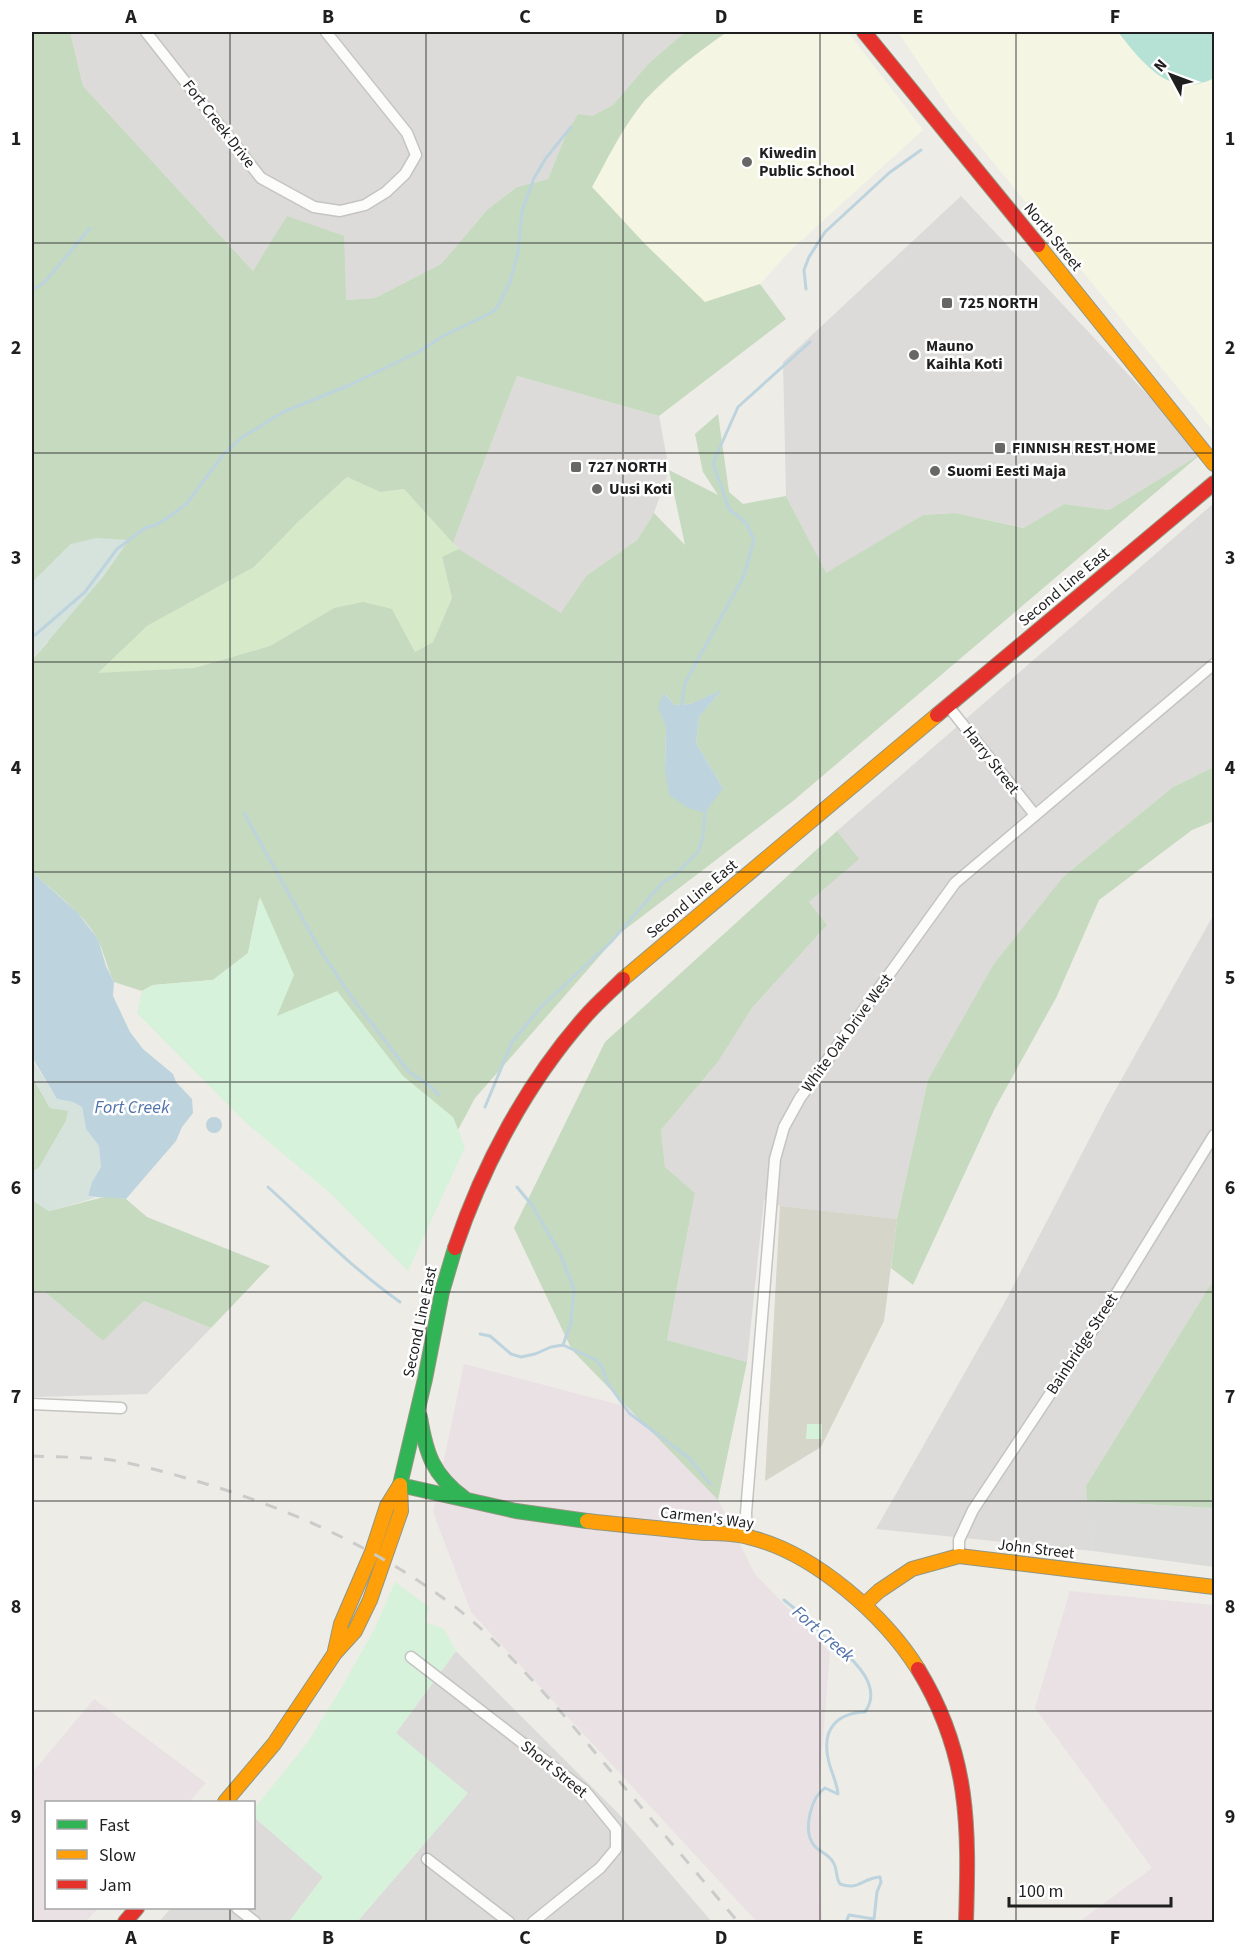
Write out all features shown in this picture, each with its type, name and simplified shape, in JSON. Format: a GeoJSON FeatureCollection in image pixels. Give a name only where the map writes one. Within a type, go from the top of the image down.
{"type":"FeatureCollection","features":[{"type":"Feature","properties":{"kind":"main road","name":"North Street"},"geometry":{"type":"LineString","coordinates":[[864,32],[1215,464]]}},
{"type":"Feature","properties":{"kind":"main road","name":"Second Line East"},"geometry":{"type":"LineString","coordinates":[[227,1801],[274,1744],[335,1653],[341,1624],[372,1552],[387,1506],[399,1485],[418,1408],[438,1305],[450,1261],[468,1214],[508,1128],[555,1054],[584,1018],[624,978],[1215,483]]}},
{"type":"Feature","properties":{"kind":"main road"},"geometry":{"type":"LineString","coordinates":[[418,1408],[426,1450],[433,1466],[453,1491],[472,1503]]}},
{"type":"Feature","properties":{"kind":"main road","name":"Carmen's Way"},"geometry":{"type":"LineString","coordinates":[[399,1485],[472,1503],[584,1521],[747,1536],[785,1551],[845,1586],[902,1644],[930,1688],[955,1749],[964,1790],[968,1824],[966,1923]]}},
{"type":"Feature","properties":{"kind":"main road","name":"John Street"},"geometry":{"type":"LineString","coordinates":[[865,1604],[879,1591],[912,1569],[959,1556],[1215,1587]]}},
{"type":"Feature","properties":{"kind":"main road"},"geometry":{"type":"LineString","coordinates":[[125,1923],[137,1909]]}},
{"type":"Feature","properties":{"kind":"street","name":"Fort Creek Drive"},"geometry":{"type":"LineString","coordinates":[[146,32],[261,178],[314,207],[340,210],[365,205],[386,192],[405,174],[416,155],[407,133],[326,32]]}},
{"type":"Feature","properties":{"kind":"street","name":"White Oak Drive West"},"geometry":{"type":"LineString","coordinates":[[747,1536],[746,1513],[775,1158],[784,1127],[800,1098],[955,883],[1215,664]]}},
{"type":"Feature","properties":{"kind":"street","name":"Harry Street"},"geometry":{"type":"LineString","coordinates":[[948,706],[1035,815]]}},
{"type":"Feature","properties":{"kind":"street","name":"Bainbridge Street"},"geometry":{"type":"LineString","coordinates":[[959,1556],[958,1540],[974,1510],[1110,1304],[1215,1135]]}},
{"type":"Feature","properties":{"kind":"street"},"geometry":{"type":"LineString","coordinates":[[32,1404],[121,1408]]}},
{"type":"Feature","properties":{"kind":"street","name":"Short Street"},"geometry":{"type":"LineString","coordinates":[[411,1657],[585,1791],[616,1829],[616,1849],[600,1868],[533,1923]]}},
{"type":"Feature","properties":{"kind":"street"},"geometry":{"type":"LineString","coordinates":[[427,1859],[510,1923]]}},
{"type":"Feature","properties":{"kind":"street"},"geometry":{"type":"LineString","coordinates":[[238,1909],[255,1923]]}},
{"type":"Feature","properties":{"kind":"shaded area"},"geometry":{"type":"Polygon","coordinates":[[[70,32],[685,32],[648,64],[613,105],[592,116],[565,137],[548,179],[517,187],[488,209],[441,264],[375,298],[346,300],[254,272],[83,86],[70,32]]]}},
{"type":"Feature","properties":{"kind":"shaded area","name":"Kiwedin Public School"},"geometry":{"type":"Polygon","coordinates":[[[727,32],[848,32],[923,130],[792,249],[760,284],[705,303],[645,244],[592,187],[619,137],[645,100],[688,60],[727,32]]]}},
{"type":"Feature","properties":{"kind":"shaded area"},"geometry":{"type":"Polygon","coordinates":[[[898,32],[1214,32],[1214,432],[951,111],[898,32]]]}},
{"type":"Feature","properties":{"kind":"shaded area"},"geometry":{"type":"Polygon","coordinates":[[[961,196],[1202,453],[1109,510],[1064,504],[1025,528],[955,513],[923,515],[826,574],[786,496],[783,362],[961,196]]]}},
{"type":"Feature","properties":{"kind":"shaded area"},"geometry":{"type":"Polygon","coordinates":[[[517,376],[659,416],[669,470],[654,513],[637,540],[586,576],[561,614],[453,543],[517,376]]]}},
{"type":"Feature","properties":{"kind":"shaded area"},"geometry":{"type":"Polygon","coordinates":[[[1214,503],[1214,767],[1173,787],[1064,876],[928,1080],[897,1219],[780,1206],[764,1200],[747,1362],[667,1340],[695,1193],[665,1167],[661,1130],[718,1062],[752,1008],[827,925],[809,902],[858,859],[837,831],[1214,503]]]}},
{"type":"Feature","properties":{"kind":"shaded area"},"geometry":{"type":"Polygon","coordinates":[[[96,538],[129,540],[103,577],[32,660],[32,583],[71,544],[96,538]]]}},
{"type":"Feature","properties":{"kind":"shaded area"},"geometry":{"type":"Polygon","coordinates":[[[1214,914],[1214,1279],[1086,1486],[1093,1551],[876,1529],[1006,1300],[1107,1105],[1214,914]]]}},
{"type":"Feature","properties":{"kind":"shaded area"},"geometry":{"type":"Polygon","coordinates":[[[32,1059],[57,1099],[73,1102],[82,1107],[86,1129],[99,1146],[101,1157],[101,1167],[92,1182],[88,1196],[95,1198],[49,1211],[32,1200],[32,1172],[39,1168],[66,1121],[68,1111],[50,1108],[32,1075],[32,1059]]]}},
{"type":"Feature","properties":{"kind":"shaded area"},"geometry":{"type":"Polygon","coordinates":[[[780,1206],[897,1219],[884,1321],[821,1447],[765,1481],[780,1206]]]}},
{"type":"Feature","properties":{"kind":"shaded area"},"geometry":{"type":"Polygon","coordinates":[[[45,1292],[103,1341],[144,1301],[211,1328],[147,1394],[32,1397],[32,1293],[45,1292]]]}},
{"type":"Feature","properties":{"kind":"shaded area"},"geometry":{"type":"Polygon","coordinates":[[[464,1364],[628,1407],[718,1500],[755,1574],[830,1652],[818,1799],[822,1922],[757,1922],[471,1612],[433,1512],[464,1364]]]}},
{"type":"Feature","properties":{"kind":"shaded area"},"geometry":{"type":"Polygon","coordinates":[[[1087,1501],[1214,1508],[1214,1567],[1093,1551],[1087,1501]]]}},
{"type":"Feature","properties":{"kind":"shaded area"},"geometry":{"type":"Polygon","coordinates":[[[1070,1591],[1214,1605],[1214,1922],[1079,1922],[1152,1868],[1035,1708],[1070,1591]]]}},
{"type":"Feature","properties":{"kind":"shaded area"},"geometry":{"type":"Polygon","coordinates":[[[456,1651],[618,1813],[712,1922],[357,1922],[467,1794],[396,1733],[456,1651]]]}},
{"type":"Feature","properties":{"kind":"shaded area"},"geometry":{"type":"Polygon","coordinates":[[[94,1699],[206,1783],[190,1801],[45,1801],[45,1909],[97,1909],[85,1922],[32,1922],[32,1773],[94,1699]]]}},
{"type":"Feature","properties":{"kind":"shaded area"},"geometry":{"type":"Polygon","coordinates":[[[255,1818],[323,1877],[289,1922],[159,1922],[170,1909],[255,1909],[255,1818]]]}},
{"type":"Feature","properties":{"kind":"green space"},"geometry":{"type":"Polygon","coordinates":[[[32,32],[70,32],[83,86],[253,271],[287,216],[344,236],[346,300],[375,298],[441,264],[488,209],[517,187],[548,179],[565,137],[578,114],[592,116],[613,105],[648,64],[685,32],[727,32],[684,64],[645,100],[623,131],[592,187],[645,244],[705,302],[760,284],[786,319],[659,416],[517,376],[453,543],[404,489],[380,492],[347,477],[254,567],[147,626],[98,673],[194,668],[270,646],[334,608],[363,602],[392,609],[415,652],[433,642],[452,598],[442,557],[459,549],[561,613],[586,576],[637,540],[654,513],[685,545],[669,470],[718,495],[703,472],[695,434],[718,414],[729,492],[743,504],[786,496],[826,573],[923,515],[955,513],[1024,528],[1064,504],[1109,510],[1202,453],[793,801],[619,934],[475,1098],[459,1128],[419,1165],[277,1017],[259,899],[248,953],[213,980],[153,985],[142,991],[114,982],[97,938],[91,929],[67,903],[32,872],[32,660],[48,642],[71,544],[32,583],[32,32]],[[721,691],[690,704],[674,705],[665,694],[665,769],[723,788],[696,743],[699,717],[721,691]]]}},
{"type":"Feature","properties":{"kind":"green space"},"geometry":{"type":"Polygon","coordinates":[[[1118,32],[1214,32],[1214,78],[1198,84],[1184,85],[1158,75],[1147,66],[1118,32]]]}},
{"type":"Feature","properties":{"kind":"green space"},"geometry":{"type":"Polygon","coordinates":[[[347,477],[380,492],[404,489],[459,549],[442,558],[452,598],[433,642],[415,652],[392,609],[334,608],[270,646],[194,668],[97,674],[147,626],[254,567],[347,477]]]}},
{"type":"Feature","properties":{"kind":"green space"},"geometry":{"type":"Polygon","coordinates":[[[1214,767],[1214,821],[1192,830],[1099,900],[1056,998],[994,1110],[913,1285],[891,1268],[897,1219],[928,1080],[994,964],[1064,876],[1173,787],[1214,767]]]}},
{"type":"Feature","properties":{"kind":"green space"},"geometry":{"type":"Polygon","coordinates":[[[837,831],[859,859],[809,902],[827,925],[752,1008],[718,1062],[661,1130],[665,1167],[695,1193],[667,1340],[747,1362],[718,1500],[572,1350],[514,1228],[605,1042],[837,831]]]}},
{"type":"Feature","properties":{"kind":"green space"},"geometry":{"type":"Polygon","coordinates":[[[260,897],[294,975],[277,1016],[337,991],[403,1076],[453,1117],[465,1147],[408,1271],[331,1194],[245,1122],[137,1013],[142,991],[153,985],[213,980],[248,953],[260,897]]]}},
{"type":"Feature","properties":{"kind":"green space"},"geometry":{"type":"Polygon","coordinates":[[[32,1076],[50,1108],[69,1110],[66,1121],[39,1168],[32,1172],[32,1076]]]}},
{"type":"Feature","properties":{"kind":"green space"},"geometry":{"type":"Polygon","coordinates":[[[108,1196],[126,1199],[147,1217],[270,1266],[211,1328],[144,1301],[103,1341],[45,1292],[32,1293],[32,1200],[49,1211],[108,1196]]]}},
{"type":"Feature","properties":{"kind":"green space"},"geometry":{"type":"Polygon","coordinates":[[[1214,1279],[1214,1508],[1087,1501],[1086,1486],[1214,1279]]]}},
{"type":"Feature","properties":{"kind":"green space"},"geometry":{"type":"Polygon","coordinates":[[[807,1424],[822,1424],[822,1439],[806,1439],[807,1424]]]}},
{"type":"Feature","properties":{"kind":"green space"},"geometry":{"type":"Polygon","coordinates":[[[395,1582],[429,1607],[425,1622],[444,1629],[456,1651],[396,1733],[468,1793],[357,1922],[289,1922],[323,1877],[255,1818],[255,1808],[308,1742],[375,1628],[395,1582]]]}},
{"type":"Feature","properties":{"kind":"water"},"geometry":{"type":"Polygon","coordinates":[[[722,690],[699,717],[696,743],[723,788],[705,813],[688,808],[669,795],[665,769],[666,727],[658,707],[664,693],[674,705],[690,704],[722,690]]]}},
{"type":"Feature","properties":{"kind":"water","name":"Fort Creek"},"geometry":{"type":"Polygon","coordinates":[[[32,872],[77,912],[98,939],[106,966],[114,982],[113,996],[130,1032],[143,1049],[173,1074],[176,1082],[192,1099],[193,1113],[182,1127],[176,1141],[126,1199],[88,1196],[92,1182],[101,1167],[99,1146],[86,1129],[82,1107],[73,1102],[57,1099],[32,1057],[34,1001],[32,992],[32,872]]]}},
{"type":"Feature","properties":{"kind":"water"},"geometry":{"type":"Polygon","coordinates":[[[211,1117],[217,1117],[222,1125],[220,1131],[211,1133],[206,1128],[206,1122],[211,1117]]]}},
{"type":"Feature","properties":{"kind":"waterway"},"geometry":{"type":"LineString","coordinates":[[35,635],[85,592],[117,549],[145,528],[156,525],[187,503],[223,455],[241,438],[283,412],[350,385],[418,352],[497,308],[510,282],[518,252],[522,211],[534,178],[546,158],[571,127]]}},
{"type":"Feature","properties":{"kind":"waterway"},"geometry":{"type":"LineString","coordinates":[[806,289],[804,270],[809,257],[825,232],[889,173],[921,150]]}},
{"type":"Feature","properties":{"kind":"waterway"},"geometry":{"type":"LineString","coordinates":[[32,290],[44,283],[90,228]]}},
{"type":"Feature","properties":{"kind":"waterway"},"geometry":{"type":"LineString","coordinates":[[681,708],[685,683],[744,576],[754,540],[746,523],[729,509],[713,463],[738,407],[810,342]]}},
{"type":"Feature","properties":{"kind":"waterway"},"geometry":{"type":"LineString","coordinates":[[485,1107],[512,1042],[541,1007],[611,942],[663,882],[675,875],[698,852],[703,837],[705,812]]}},
{"type":"Feature","properties":{"kind":"waterway"},"geometry":{"type":"LineString","coordinates":[[244,813],[319,948],[353,999],[409,1072],[429,1085],[439,1095]]}},
{"type":"Feature","properties":{"kind":"waterway","name":"Fort Creek"},"geometry":{"type":"LineString","coordinates":[[268,1187],[349,1261],[400,1302]]}},
{"type":"Feature","properties":{"kind":"waterway"},"geometry":{"type":"LineString","coordinates":[[517,1187],[531,1204],[560,1253],[574,1289],[571,1322],[563,1345]]}},
{"type":"Feature","properties":{"kind":"waterway","name":"Fort Creek"},"geometry":{"type":"LineString","coordinates":[[480,1334],[490,1336],[511,1354],[521,1357],[563,1345],[596,1360],[602,1367],[607,1382],[629,1413],[689,1458],[710,1484]]}},
{"type":"Feature","properties":{"kind":"waterway","name":"Fort Creek"},"geometry":{"type":"LineString","coordinates":[[784,1600],[852,1659],[864,1675],[871,1693],[870,1703],[865,1712],[839,1719],[830,1731],[827,1739],[828,1758],[838,1794],[825,1788],[820,1792],[812,1806],[809,1822],[810,1838],[813,1844],[833,1862],[840,1884],[852,1886],[880,1877],[874,1919],[849,1915],[846,1922]]}},
{"type":"Feature","properties":{"kind":"railway"},"geometry":{"type":"LineString","coordinates":[[32,1456],[95,1458],[138,1465],[228,1491],[329,1531],[362,1547],[424,1585],[469,1618],[523,1670],[738,1922]]}},
{"type":"Feature","properties":{"kind":"traffic: fast"},"geometry":{"type":"LineString","coordinates":[[455,1248],[442,1292],[425,1379],[400,1485],[516,1511],[587,1521]]}},
{"type":"Feature","properties":{"kind":"traffic: fast"},"geometry":{"type":"LineString","coordinates":[[420,1417],[428,1453],[433,1463],[445,1481],[464,1498]]}},
{"type":"Feature","properties":{"kind":"traffic: slow"},"geometry":{"type":"LineString","coordinates":[[1038,245],[1214,464]]}},
{"type":"Feature","properties":{"kind":"traffic: slow"},"geometry":{"type":"LineString","coordinates":[[623,979],[937,715]]}},
{"type":"Feature","properties":{"kind":"traffic: slow"},"geometry":{"type":"LineString","coordinates":[[335,1651],[341,1624],[372,1552],[387,1506],[400,1485]]}},
{"type":"Feature","properties":{"kind":"traffic: slow"},"geometry":{"type":"LineString","coordinates":[[226,1801],[274,1744],[335,1653],[355,1631],[370,1600],[401,1511],[400,1485]]}},
{"type":"Feature","properties":{"kind":"traffic: slow"},"geometry":{"type":"LineString","coordinates":[[587,1521],[737,1535],[776,1546],[823,1572],[846,1589],[887,1628],[918,1669]]}},
{"type":"Feature","properties":{"kind":"traffic: slow"},"geometry":{"type":"LineString","coordinates":[[865,1604],[879,1591],[912,1569],[959,1556],[1214,1587]]}},
{"type":"Feature","properties":{"kind":"traffic: jam"},"geometry":{"type":"LineString","coordinates":[[864,32],[1038,245]]}},
{"type":"Feature","properties":{"kind":"traffic: jam"},"geometry":{"type":"LineString","coordinates":[[937,715],[1214,483]]}},
{"type":"Feature","properties":{"kind":"traffic: jam"},"geometry":{"type":"LineString","coordinates":[[455,1248],[493,1156],[526,1097],[563,1043],[623,979]]}},
{"type":"Feature","properties":{"kind":"traffic: jam"},"geometry":{"type":"LineString","coordinates":[[918,1669],[935,1700],[948,1731],[963,1792],[967,1854],[966,1922]]}},
{"type":"Feature","properties":{"kind":"traffic: jam"},"geometry":{"type":"LineString","coordinates":[[125,1922],[136,1909]]}},
{"type":"Feature","properties":{"kind":"place","name":"Kiwedin Public School"},"geometry":{"type":"Point","coordinates":[747,162]}},
{"type":"Feature","properties":{"kind":"place","name":"725 NORTH"},"geometry":{"type":"Point","coordinates":[947,303]}},
{"type":"Feature","properties":{"kind":"place","name":"Mauno Kaihla Koti"},"geometry":{"type":"Point","coordinates":[914,355]}},
{"type":"Feature","properties":{"kind":"place","name":"FINNISH REST HOME"},"geometry":{"type":"Point","coordinates":[1000,448]}},
{"type":"Feature","properties":{"kind":"place","name":"727 NORTH"},"geometry":{"type":"Point","coordinates":[576,467]}},
{"type":"Feature","properties":{"kind":"place","name":"Suomi Eesti Maja"},"geometry":{"type":"Point","coordinates":[935,471]}},
{"type":"Feature","properties":{"kind":"place","name":"Uusi Koti"},"geometry":{"type":"Point","coordinates":[597,489]}}]}
